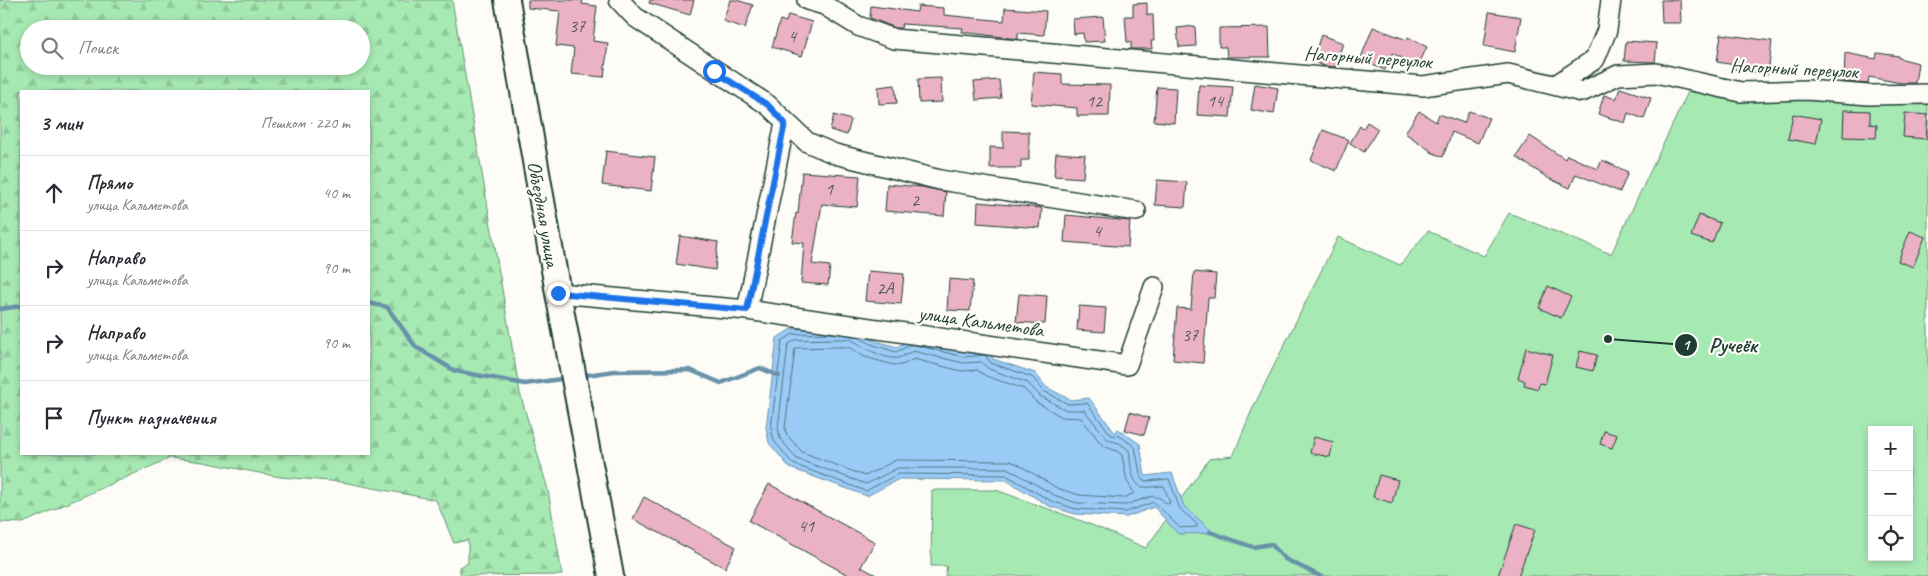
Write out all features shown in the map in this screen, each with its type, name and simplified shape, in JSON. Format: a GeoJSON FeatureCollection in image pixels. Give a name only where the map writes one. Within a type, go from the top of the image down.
{"type":"FeatureCollection","features":[{"type":"Feature","properties":{"kind":"main road","name":"Объездная улица"},"geometry":{"type":"LineString","coordinates":[[507,0],[558,293],[612,576]]}},
{"type":"Feature","properties":{"kind":"street"},"geometry":{"type":"LineString","coordinates":[[619,0],[635,17],[768,105],[807,142],[835,154],[940,180],[1136,211]]}},
{"type":"Feature","properties":{"kind":"street"},"geometry":{"type":"LineString","coordinates":[[1556,84],[1595,59],[1608,30],[1611,0]]}},
{"type":"Feature","properties":{"kind":"street","name":"Нагорный переулок"},"geometry":{"type":"LineString","coordinates":[[819,2],[858,26],[894,39],[1423,86],[1508,74],[1556,84],[1582,92],[1618,74],[1656,73],[1741,92],[1807,90],[1868,95],[1928,94]]}},
{"type":"Feature","properties":{"kind":"street"},"geometry":{"type":"LineString","coordinates":[[747,310],[785,123]]}},
{"type":"Feature","properties":{"kind":"street","name":"улица Кальметова"},"geometry":{"type":"LineString","coordinates":[[558,293],[747,310],[1127,365],[1154,287]]}},
{"type":"Feature","properties":{"kind":"green space"},"geometry":{"type":"Polygon","coordinates":[[[0,0],[452,0],[520,393],[548,490],[562,575],[461,576],[459,567],[468,563],[468,540],[454,543],[436,500],[342,482],[280,477],[203,462],[170,458],[23,523],[0,522],[0,0]]]}},
{"type":"Feature","properties":{"kind":"green space"},"geometry":{"type":"Polygon","coordinates":[[[1688,92],[1928,97],[1928,576],[945,576],[947,566],[931,566],[932,490],[996,490],[1087,523],[1146,548],[1209,459],[1233,456],[1251,412],[1338,237],[1400,265],[1428,231],[1484,256],[1509,213],[1611,254],[1688,92]]]}},
{"type":"Feature","properties":{"kind":"water"},"geometry":{"type":"Polygon","coordinates":[[[854,328],[873,340],[897,347],[911,339],[965,352],[988,349],[993,359],[1035,373],[1046,387],[1071,400],[1089,398],[1115,433],[1118,429],[1140,444],[1145,476],[1172,473],[1184,506],[1214,533],[1178,534],[1154,507],[1127,517],[1075,514],[1049,506],[1006,480],[899,479],[867,496],[790,468],[769,443],[766,428],[777,338],[791,329],[854,328]]]}},
{"type":"Feature","properties":{"kind":"building"},"geometry":{"type":"Polygon","coordinates":[[[528,0],[583,0],[582,4],[597,6],[593,41],[608,43],[604,77],[571,74],[574,48],[556,46],[560,11],[528,8],[528,0]]]}},
{"type":"Feature","properties":{"kind":"building"},"geometry":{"type":"Polygon","coordinates":[[[650,0],[694,0],[690,15],[649,3],[650,0]]]}},
{"type":"Feature","properties":{"kind":"building"},"geometry":{"type":"Polygon","coordinates":[[[730,0],[753,5],[745,28],[723,21],[730,0]]]}},
{"type":"Feature","properties":{"kind":"building"},"geometry":{"type":"Polygon","coordinates":[[[1661,0],[1680,0],[1681,23],[1662,23],[1661,0]]]}},
{"type":"Feature","properties":{"kind":"building"},"geometry":{"type":"Polygon","coordinates":[[[1147,3],[1147,15],[1153,15],[1154,41],[1151,41],[1152,49],[1131,49],[1131,42],[1127,42],[1125,16],[1133,16],[1133,4],[1147,3]]]}},
{"type":"Feature","properties":{"kind":"building"},"geometry":{"type":"Polygon","coordinates":[[[871,6],[917,12],[918,6],[944,8],[944,15],[1004,21],[1005,8],[1046,11],[1044,35],[1018,33],[1018,39],[962,32],[963,28],[902,24],[901,28],[896,28],[870,18],[871,6]]]}},
{"type":"Feature","properties":{"kind":"building"},"geometry":{"type":"Polygon","coordinates":[[[1489,12],[1521,17],[1515,52],[1484,46],[1489,12]]]}},
{"type":"Feature","properties":{"kind":"building"},"geometry":{"type":"Polygon","coordinates":[[[788,15],[812,22],[802,56],[772,47],[780,20],[786,22],[788,15]]]}},
{"type":"Feature","properties":{"kind":"building"},"geometry":{"type":"Polygon","coordinates":[[[1103,17],[1105,41],[1084,42],[1083,33],[1074,34],[1073,19],[1103,17]]]}},
{"type":"Feature","properties":{"kind":"building"},"geometry":{"type":"Polygon","coordinates":[[[1195,26],[1196,46],[1179,47],[1177,28],[1195,26]]]}},
{"type":"Feature","properties":{"kind":"building"},"geometry":{"type":"Polygon","coordinates":[[[1269,27],[1270,57],[1227,57],[1226,47],[1219,47],[1219,28],[1269,27]]]}},
{"type":"Feature","properties":{"kind":"building"},"geometry":{"type":"Polygon","coordinates":[[[1373,27],[1407,40],[1408,37],[1427,47],[1418,66],[1392,53],[1385,70],[1360,60],[1373,27]]]}},
{"type":"Feature","properties":{"kind":"building"},"geometry":{"type":"Polygon","coordinates":[[[1721,34],[1772,41],[1768,74],[1734,69],[1735,65],[1717,62],[1721,34]]]}},
{"type":"Feature","properties":{"kind":"building"},"geometry":{"type":"Polygon","coordinates":[[[1321,35],[1343,43],[1335,67],[1324,66],[1312,61],[1321,35]]]}},
{"type":"Feature","properties":{"kind":"building"},"geometry":{"type":"Polygon","coordinates":[[[1626,41],[1657,43],[1655,62],[1624,61],[1626,41]]]}},
{"type":"Feature","properties":{"kind":"building"},"geometry":{"type":"Polygon","coordinates":[[[1845,53],[1876,59],[1877,53],[1899,56],[1899,58],[1918,63],[1915,83],[1901,83],[1869,77],[1868,84],[1844,82],[1845,53]]]}},
{"type":"Feature","properties":{"kind":"building"},"geometry":{"type":"Polygon","coordinates":[[[1034,72],[1062,74],[1062,84],[1110,85],[1109,116],[1077,116],[1077,108],[1031,104],[1034,72]]]}},
{"type":"Feature","properties":{"kind":"building"},"geometry":{"type":"Polygon","coordinates":[[[941,78],[942,102],[919,103],[918,79],[941,78]]]}},
{"type":"Feature","properties":{"kind":"building"},"geometry":{"type":"Polygon","coordinates":[[[999,80],[1001,98],[976,100],[974,82],[999,80]]]}},
{"type":"Feature","properties":{"kind":"building"},"geometry":{"type":"Polygon","coordinates":[[[1255,84],[1278,88],[1274,114],[1251,110],[1255,84]]]}},
{"type":"Feature","properties":{"kind":"building"},"geometry":{"type":"Polygon","coordinates":[[[895,85],[897,103],[879,104],[878,87],[895,85]]]}},
{"type":"Feature","properties":{"kind":"building"},"geometry":{"type":"Polygon","coordinates":[[[1199,85],[1233,87],[1230,117],[1197,115],[1199,85]]]}},
{"type":"Feature","properties":{"kind":"building"},"geometry":{"type":"Polygon","coordinates":[[[1157,87],[1176,88],[1174,123],[1154,121],[1157,87]]]}},
{"type":"Feature","properties":{"kind":"building"},"geometry":{"type":"Polygon","coordinates":[[[1620,88],[1651,98],[1644,119],[1628,113],[1625,123],[1598,114],[1604,95],[1616,99],[1620,88]]]}},
{"type":"Feature","properties":{"kind":"building"},"geometry":{"type":"Polygon","coordinates":[[[1844,110],[1870,111],[1870,124],[1877,125],[1876,138],[1843,137],[1844,110]]]}},
{"type":"Feature","properties":{"kind":"building"},"geometry":{"type":"Polygon","coordinates":[[[1419,111],[1436,122],[1439,114],[1464,123],[1469,111],[1489,118],[1478,143],[1452,132],[1443,157],[1431,152],[1405,133],[1419,111]]]}},
{"type":"Feature","properties":{"kind":"building"},"geometry":{"type":"Polygon","coordinates":[[[1905,113],[1928,115],[1926,139],[1903,137],[1905,113]]]}},
{"type":"Feature","properties":{"kind":"building"},"geometry":{"type":"Polygon","coordinates":[[[1793,114],[1821,119],[1816,144],[1788,139],[1793,114]]]}},
{"type":"Feature","properties":{"kind":"building"},"geometry":{"type":"Polygon","coordinates":[[[834,115],[851,120],[847,135],[830,130],[834,115]]]}},
{"type":"Feature","properties":{"kind":"building"},"geometry":{"type":"Polygon","coordinates":[[[1367,122],[1378,129],[1364,152],[1350,143],[1360,126],[1363,129],[1367,122]]]}},
{"type":"Feature","properties":{"kind":"building"},"geometry":{"type":"Polygon","coordinates":[[[1323,130],[1349,140],[1336,171],[1311,160],[1323,130]]]}},
{"type":"Feature","properties":{"kind":"building"},"geometry":{"type":"Polygon","coordinates":[[[1003,131],[1029,132],[1029,160],[1021,160],[1021,168],[990,168],[990,147],[1003,148],[1003,131]]]}},
{"type":"Feature","properties":{"kind":"building"},"geometry":{"type":"Polygon","coordinates":[[[1530,136],[1565,159],[1567,155],[1598,169],[1602,160],[1628,172],[1620,192],[1576,174],[1570,188],[1548,178],[1516,157],[1530,136]]]}},
{"type":"Feature","properties":{"kind":"building"},"geometry":{"type":"Polygon","coordinates":[[[606,151],[655,157],[651,191],[602,185],[606,151]]]}},
{"type":"Feature","properties":{"kind":"building"},"geometry":{"type":"Polygon","coordinates":[[[1056,153],[1085,155],[1083,178],[1054,176],[1056,153]]]}},
{"type":"Feature","properties":{"kind":"building"},"geometry":{"type":"Polygon","coordinates":[[[802,172],[860,176],[857,207],[822,204],[812,264],[830,266],[828,285],[801,283],[804,243],[792,242],[796,213],[798,214],[802,172]]]}},
{"type":"Feature","properties":{"kind":"building"},"geometry":{"type":"Polygon","coordinates":[[[1157,180],[1187,182],[1185,207],[1155,205],[1157,180]]]}},
{"type":"Feature","properties":{"kind":"building"},"geometry":{"type":"Polygon","coordinates":[[[887,184],[922,187],[946,192],[944,216],[885,211],[887,184]]]}},
{"type":"Feature","properties":{"kind":"building"},"geometry":{"type":"Polygon","coordinates":[[[978,202],[1042,208],[1040,228],[977,223],[978,202]]]}},
{"type":"Feature","properties":{"kind":"building"},"geometry":{"type":"Polygon","coordinates":[[[1066,215],[1130,221],[1128,247],[1064,242],[1066,215]]]}},
{"type":"Feature","properties":{"kind":"building"},"geometry":{"type":"Polygon","coordinates":[[[1699,215],[1720,223],[1712,243],[1691,236],[1699,215]]]}},
{"type":"Feature","properties":{"kind":"building"},"geometry":{"type":"Polygon","coordinates":[[[1910,231],[1925,237],[1913,267],[1898,261],[1910,231]]]}},
{"type":"Feature","properties":{"kind":"building"},"geometry":{"type":"Polygon","coordinates":[[[680,236],[718,242],[715,270],[676,264],[680,236]]]}},
{"type":"Feature","properties":{"kind":"building"},"geometry":{"type":"Polygon","coordinates":[[[868,271],[904,274],[901,304],[865,301],[868,271]]]}},
{"type":"Feature","properties":{"kind":"building"},"geometry":{"type":"Polygon","coordinates":[[[1194,272],[1216,274],[1214,298],[1208,298],[1203,363],[1173,360],[1177,308],[1191,309],[1194,272]]]}},
{"type":"Feature","properties":{"kind":"building"},"geometry":{"type":"Polygon","coordinates":[[[949,279],[973,281],[970,311],[947,310],[949,279]]]}},
{"type":"Feature","properties":{"kind":"building"},"geometry":{"type":"Polygon","coordinates":[[[1548,286],[1571,297],[1561,318],[1539,308],[1548,286]]]}},
{"type":"Feature","properties":{"kind":"building"},"geometry":{"type":"Polygon","coordinates":[[[1019,294],[1047,296],[1045,324],[1016,322],[1019,294]]]}},
{"type":"Feature","properties":{"kind":"building"},"geometry":{"type":"Polygon","coordinates":[[[1079,306],[1106,308],[1104,332],[1077,330],[1079,306]]]}},
{"type":"Feature","properties":{"kind":"building"},"geometry":{"type":"Polygon","coordinates":[[[1526,348],[1553,355],[1545,384],[1539,383],[1538,389],[1524,385],[1525,381],[1518,378],[1526,348]]]}},
{"type":"Feature","properties":{"kind":"building"},"geometry":{"type":"Polygon","coordinates":[[[1580,351],[1597,355],[1593,371],[1576,367],[1580,351]]]}},
{"type":"Feature","properties":{"kind":"building"},"geometry":{"type":"Polygon","coordinates":[[[1130,412],[1149,418],[1144,435],[1125,430],[1130,412]]]}},
{"type":"Feature","properties":{"kind":"building"},"geometry":{"type":"Polygon","coordinates":[[[1604,431],[1617,435],[1612,448],[1600,444],[1604,431]]]}},
{"type":"Feature","properties":{"kind":"building"},"geometry":{"type":"Polygon","coordinates":[[[1314,437],[1333,442],[1330,457],[1310,453],[1314,437]]]}},
{"type":"Feature","properties":{"kind":"building"},"geometry":{"type":"Polygon","coordinates":[[[1379,475],[1398,480],[1392,503],[1373,497],[1379,475]]]}},
{"type":"Feature","properties":{"kind":"building"},"geometry":{"type":"Polygon","coordinates":[[[769,484],[875,542],[861,567],[878,576],[850,576],[749,521],[769,484]]]}},
{"type":"Feature","properties":{"kind":"building"},"geometry":{"type":"Polygon","coordinates":[[[644,497],[736,547],[725,568],[633,519],[644,497]]]}},
{"type":"Feature","properties":{"kind":"building"},"geometry":{"type":"Polygon","coordinates":[[[1516,524],[1535,530],[1518,576],[1498,576],[1516,524]]]}},
{"type":"Feature","properties":{"kind":"waterway"},"geometry":{"type":"LineString","coordinates":[[370,303],[387,307],[416,347],[455,371],[525,384],[561,379]]}},
{"type":"Feature","properties":{"kind":"waterway"},"geometry":{"type":"LineString","coordinates":[[0,309],[20,306]]}},
{"type":"Feature","properties":{"kind":"waterway"},"geometry":{"type":"LineString","coordinates":[[587,375],[614,371],[690,370],[721,383],[760,368],[779,376]]}},
{"type":"Feature","properties":{"kind":"waterway"},"geometry":{"type":"LineString","coordinates":[[1210,532],[1253,547],[1271,544],[1285,559],[1320,576]]}},
{"type":"Feature","properties":{"kind":"place","name":"Ручеёк"},"geometry":{"type":"Point","coordinates":[1608,339]}},
{"type":"Feature","properties":{"kind":"route"},"geometry":{"type":"LineString","coordinates":[[558,293],[747,310],[785,123],[768,105],[714,71]]}}]}
